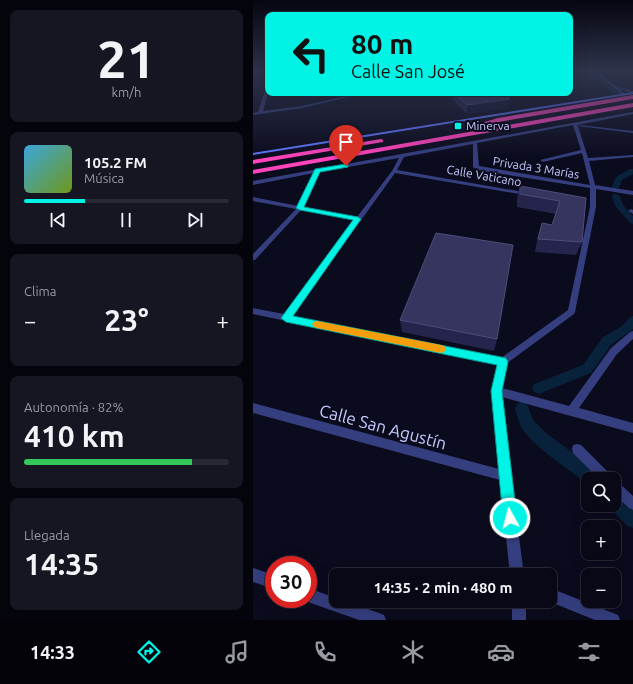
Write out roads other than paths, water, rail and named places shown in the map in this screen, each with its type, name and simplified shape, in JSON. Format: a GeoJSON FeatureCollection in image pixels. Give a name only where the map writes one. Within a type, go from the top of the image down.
{"type":"FeatureCollection","features":[{"type":"Feature","properties":{"kind":"highway"},"geometry":{"type":"LineString","coordinates":[[471,127],[481,123],[609,101]]}},
{"type":"Feature","properties":{"kind":"highway"},"geometry":{"type":"LineString","coordinates":[[433,133],[627,101]]}},
{"type":"Feature","properties":{"kind":"highway"},"geometry":{"type":"LineString","coordinates":[[253,172],[633,105]]}},
{"type":"Feature","properties":{"kind":"highway"},"geometry":{"type":"LineString","coordinates":[[482,118],[543,112]]}},
{"type":"Feature","properties":{"kind":"highway"},"geometry":{"type":"LineString","coordinates":[[491,140],[525,125]]}},
{"type":"Feature","properties":{"kind":"highway"},"geometry":{"type":"LineString","coordinates":[[253,162],[387,140]]}},
{"type":"Feature","properties":{"kind":"highway"},"geometry":{"type":"LineString","coordinates":[[288,156],[314,145]]}},
{"type":"Feature","properties":{"kind":"street"},"geometry":{"type":"LineString","coordinates":[[260,113],[264,101]]}},
{"type":"Feature","properties":{"kind":"street"},"geometry":{"type":"LineString","coordinates":[[253,114],[290,110],[335,101]]}},
{"type":"Feature","properties":{"kind":"street"},"geometry":{"type":"LineString","coordinates":[[253,154],[582,101]]}},
{"type":"Feature","properties":{"kind":"street"},"geometry":{"type":"LineString","coordinates":[[253,183],[633,113]]}},
{"type":"Feature","properties":{"kind":"street"},"geometry":{"type":"LineString","coordinates":[[575,124],[633,132]]}},
{"type":"Feature","properties":{"kind":"street"},"geometry":{"type":"LineString","coordinates":[[516,568],[497,391],[503,362],[571,312],[593,207],[593,187],[584,151],[575,124]]}},
{"type":"Feature","properties":{"kind":"street","name":"Privada 3 Marías"},"geometry":{"type":"LineString","coordinates":[[475,143],[476,167],[479,170],[593,187]]}},
{"type":"Feature","properties":{"kind":"street"},"geometry":{"type":"LineString","coordinates":[[543,160],[584,151]]}},
{"type":"Feature","properties":{"kind":"street"},"geometry":{"type":"LineString","coordinates":[[286,318],[394,171],[402,156]]}},
{"type":"Feature","properties":{"kind":"street"},"geometry":{"type":"LineString","coordinates":[[586,160],[633,156]]}},
{"type":"Feature","properties":{"kind":"street"},"geometry":{"type":"LineString","coordinates":[[253,258],[300,208],[318,171]]}},
{"type":"Feature","properties":{"kind":"street","name":"Calle Vaticano"},"geometry":{"type":"LineString","coordinates":[[394,171],[532,196]]}},
{"type":"Feature","properties":{"kind":"street"},"geometry":{"type":"LineString","coordinates":[[593,187],[633,193]]}},
{"type":"Feature","properties":{"kind":"street"},"geometry":{"type":"LineString","coordinates":[[253,199],[358,219]]}},
{"type":"Feature","properties":{"kind":"street"},"geometry":{"type":"LineString","coordinates":[[585,205],[593,207]]}},
{"type":"Feature","properties":{"kind":"street"},"geometry":{"type":"LineString","coordinates":[[253,311],[503,362]]}},
{"type":"Feature","properties":{"kind":"street"},"geometry":{"type":"LineString","coordinates":[[571,411],[615,351],[633,334]]}},
{"type":"Feature","properties":{"kind":"street"},"geometry":{"type":"LineString","coordinates":[[497,391],[633,428]]}},
{"type":"Feature","properties":{"kind":"street","name":"Calle San Agustín"},"geometry":{"type":"LineString","coordinates":[[253,408],[505,476]]}},
{"type":"Feature","properties":{"kind":"street"},"geometry":{"type":"LineString","coordinates":[[577,449],[600,472]]}},
{"type":"Feature","properties":{"kind":"street"},"geometry":{"type":"LineString","coordinates":[[621,493],[633,504]]}},
{"type":"Feature","properties":{"kind":"street"},"geometry":{"type":"LineString","coordinates":[[253,575],[265,579]]}},
{"type":"Feature","properties":{"kind":"street"},"geometry":{"type":"LineString","coordinates":[[317,597],[379,620]]}},
{"type":"Feature","properties":{"kind":"street"},"geometry":{"type":"LineString","coordinates":[[557,598],[613,620]]}},
{"type":"Feature","properties":{"kind":"street"},"geometry":{"type":"LineString","coordinates":[[519,608],[519,620]]}},
{"type":"Feature","properties":{"kind":"waterway"},"geometry":{"type":"LineString","coordinates":[[616,186],[619,179],[633,171]]}},
{"type":"Feature","properties":{"kind":"waterway"},"geometry":{"type":"LineString","coordinates":[[616,196],[619,206],[633,221]]}},
{"type":"Feature","properties":{"kind":"waterway"},"geometry":{"type":"LineString","coordinates":[[539,388],[587,369],[607,341],[626,329],[633,321]]}},
{"type":"Feature","properties":{"kind":"waterway"},"geometry":{"type":"LineString","coordinates":[[522,409],[527,424],[541,438],[585,472]]}},
{"type":"Feature","properties":{"kind":"waterway"},"geometry":{"type":"LineString","coordinates":[[621,507],[633,520]]}},
{"type":"Feature","properties":{"kind":"place","name":"Minerva"},"geometry":{"type":"Point","coordinates":[458,126]}}]}
